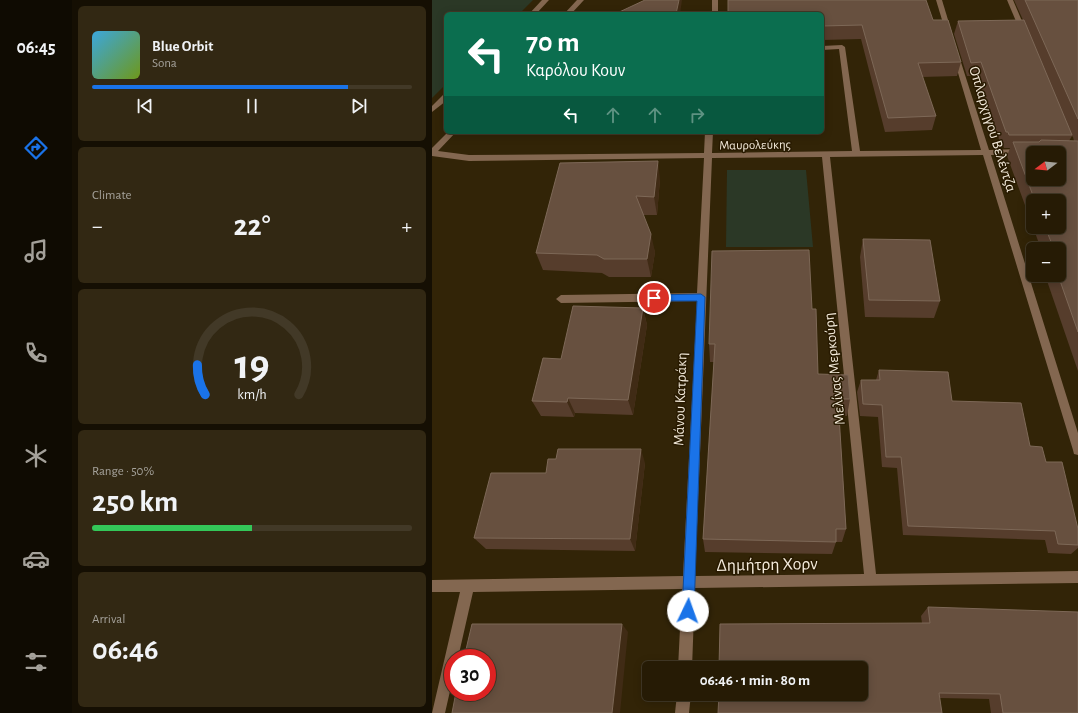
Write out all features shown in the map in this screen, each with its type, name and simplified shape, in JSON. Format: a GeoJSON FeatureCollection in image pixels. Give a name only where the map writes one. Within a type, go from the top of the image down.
{"type":"FeatureCollection","features":[{"type":"Feature","properties":{"kind":"street"},"geometry":{"type":"LineString","coordinates":[[534,12],[546,0]]}},
{"type":"Feature","properties":{"kind":"street"},"geometry":{"type":"LineString","coordinates":[[569,12],[581,0]]}},
{"type":"Feature","properties":{"kind":"street"},"geometry":{"type":"LineString","coordinates":[[714,12],[715,0]]}},
{"type":"Feature","properties":{"kind":"street","name":"Οπλαρχηγού Βελέντζα"},"geometry":{"type":"LineString","coordinates":[[939,0],[1078,450]]}},
{"type":"Feature","properties":{"kind":"street"},"geometry":{"type":"LineString","coordinates":[[1010,0],[1028,43]]}},
{"type":"Feature","properties":{"kind":"street"},"geometry":{"type":"LineString","coordinates":[[824,48],[842,47],[856,154]]}},
{"type":"Feature","properties":{"kind":"street"},"geometry":{"type":"LineString","coordinates":[[432,110],[444,99]]}},
{"type":"Feature","properties":{"kind":"street"},"geometry":{"type":"LineString","coordinates":[[432,152],[450,134]]}},
{"type":"Feature","properties":{"kind":"street","name":"Μάνου Κατράκη"},"geometry":{"type":"LineString","coordinates":[[685,661],[709,134]]}},
{"type":"Feature","properties":{"kind":"street","name":"Μαυρολεύκης"},"geometry":{"type":"LineString","coordinates":[[432,152],[446,156],[469,158],[1026,152]]}},
{"type":"Feature","properties":{"kind":"street","name":"Μελίνας Μερκούρη"},"geometry":{"type":"LineString","coordinates":[[826,155],[871,580]]}},
{"type":"Feature","properties":{"kind":"street"},"geometry":{"type":"LineString","coordinates":[[561,299],[701,297]]}},
{"type":"Feature","properties":{"kind":"street","name":"Δημήτρη Χορν"},"geometry":{"type":"LineString","coordinates":[[432,586],[1078,577]]}},
{"type":"Feature","properties":{"kind":"street"},"geometry":{"type":"LineString","coordinates":[[438,713],[468,586]]}},
{"type":"Feature","properties":{"kind":"street"},"geometry":{"type":"LineString","coordinates":[[682,713],[683,701]]}},
{"type":"Feature","properties":{"kind":"green space"},"geometry":{"type":"Polygon","coordinates":[[[432,0],[533,0],[521,12],[444,12],[444,86],[432,98],[432,0]]]}},
{"type":"Feature","properties":{"kind":"green space"},"geometry":{"type":"Polygon","coordinates":[[[727,170],[806,170],[813,247],[726,247],[727,170]]]}},
{"type":"Feature","properties":{"kind":"building"},"geometry":{"type":"Polygon","coordinates":[[[645,0],[679,0],[676,12],[619,12],[645,0]]]}},
{"type":"Feature","properties":{"kind":"building"},"geometry":{"type":"Polygon","coordinates":[[[728,0],[926,0],[933,20],[948,20],[961,62],[918,63],[936,116],[888,118],[862,25],[824,26],[824,12],[728,12],[728,0]]]}},
{"type":"Feature","properties":{"kind":"building"},"geometry":{"type":"Polygon","coordinates":[[[1025,0],[1078,0],[1078,119],[1025,0]]]}},
{"type":"Feature","properties":{"kind":"building"},"geometry":{"type":"Polygon","coordinates":[[[1024,20],[1072,135],[1009,135],[1008,132],[1006,132],[981,62],[971,63],[958,21],[1024,20]]]}},
{"type":"Feature","properties":{"kind":"building"},"geometry":{"type":"Polygon","coordinates":[[[1041,140],[1078,141],[1078,332],[1060,282],[1066,282],[1066,242],[1051,242],[1048,234],[1066,234],[1066,194],[1032,194],[1029,186],[1066,186],[1066,146],[1026,146],[1026,177],[1013,142],[1039,142],[1041,140]]]}},
{"type":"Feature","properties":{"kind":"building"},"geometry":{"type":"Polygon","coordinates":[[[658,161],[654,197],[636,196],[651,234],[647,259],[604,259],[597,255],[536,253],[560,163],[658,161]]]}},
{"type":"Feature","properties":{"kind":"building"},"geometry":{"type":"Polygon","coordinates":[[[863,239],[930,240],[940,301],[869,300],[863,239]]]}},
{"type":"Feature","properties":{"kind":"building"},"geometry":{"type":"Polygon","coordinates":[[[809,250],[812,309],[816,309],[818,374],[848,375],[850,399],[838,399],[846,529],[836,529],[836,542],[703,539],[715,344],[709,344],[712,251],[809,250]]]}},
{"type":"Feature","properties":{"kind":"building"},"geometry":{"type":"Polygon","coordinates":[[[573,306],[643,308],[628,400],[568,398],[567,402],[532,401],[543,358],[561,359],[573,306]]]}},
{"type":"Feature","properties":{"kind":"building"},"geometry":{"type":"Polygon","coordinates":[[[879,370],[948,372],[952,401],[1021,403],[1030,446],[1042,447],[1046,462],[1062,462],[1078,529],[1078,545],[1058,544],[1055,531],[908,526],[901,457],[886,457],[882,405],[863,404],[861,380],[880,380],[879,370]]]}},
{"type":"Feature","properties":{"kind":"building"},"geometry":{"type":"Polygon","coordinates":[[[558,449],[641,449],[630,539],[474,538],[491,473],[546,473],[548,459],[556,459],[558,449]]]}},
{"type":"Feature","properties":{"kind":"building"},"geometry":{"type":"Polygon","coordinates":[[[928,607],[1078,612],[1078,713],[1003,713],[1000,694],[939,693],[942,713],[718,713],[719,701],[868,701],[868,661],[719,661],[720,624],[930,623],[928,607]]]}},
{"type":"Feature","properties":{"kind":"building"},"geometry":{"type":"Polygon","coordinates":[[[472,624],[622,624],[612,713],[452,713],[454,701],[496,701],[496,649],[466,649],[472,624]]]}},
{"type":"Feature","properties":{"kind":"route"},"geometry":{"type":"LineString","coordinates":[[654,298],[701,297],[688,611]]}}]}
